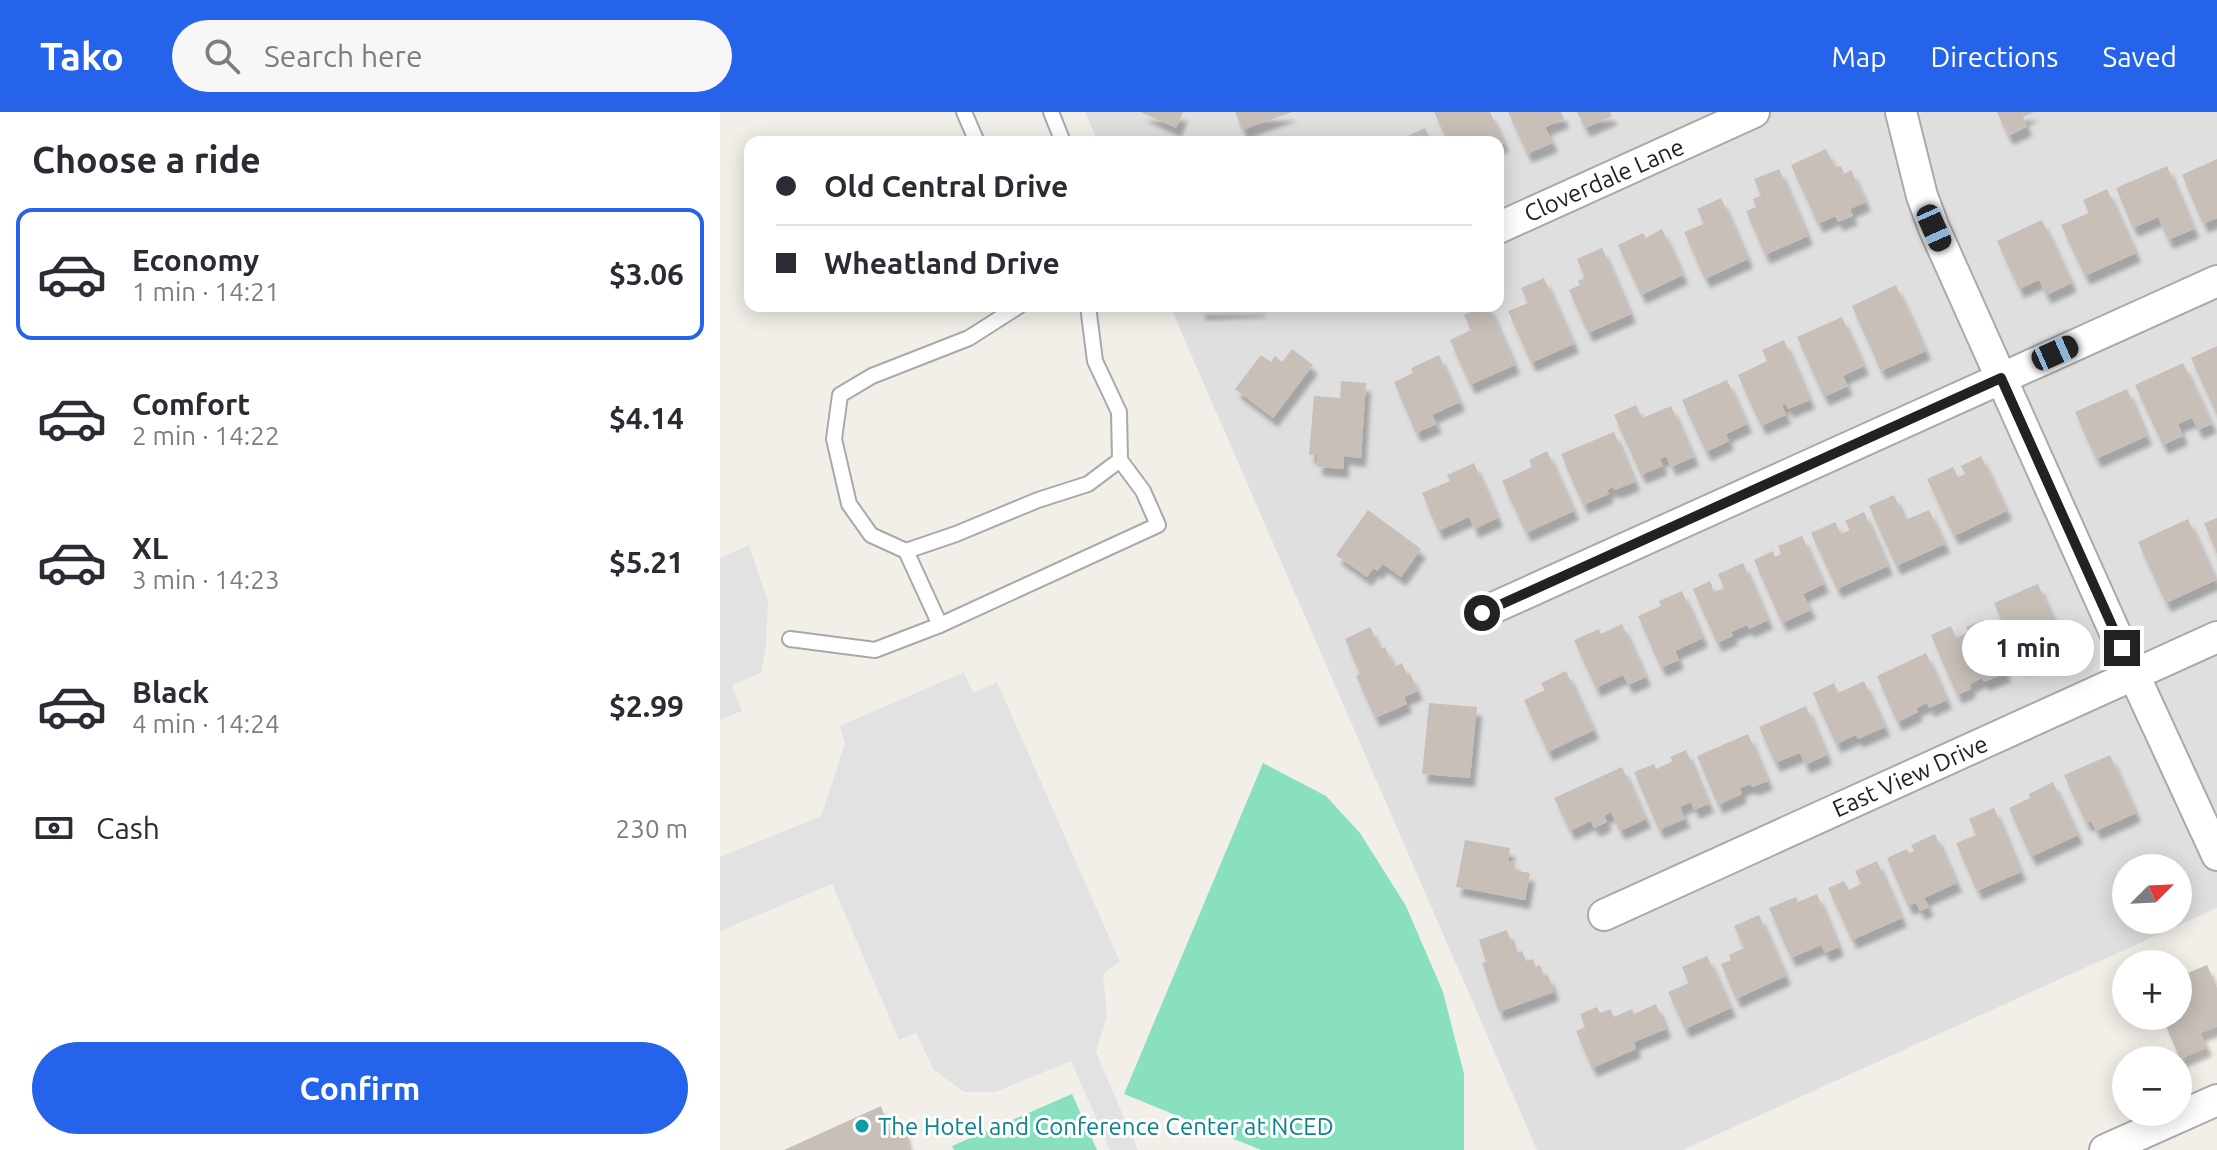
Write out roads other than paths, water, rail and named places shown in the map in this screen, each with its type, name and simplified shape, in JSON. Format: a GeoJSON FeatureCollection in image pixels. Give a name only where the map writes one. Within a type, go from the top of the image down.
{"type":"FeatureCollection","features":[{"type":"Feature","properties":{"kind":"street","name":"Cloverdale Lane"},"geometry":{"type":"LineString","coordinates":[[1504,225],[1754,112]]}},
{"type":"Feature","properties":{"kind":"street"},"geometry":{"type":"LineString","coordinates":[[1901,112],[1922,196],[1934,228],[2217,855]]}},
{"type":"Feature","properties":{"kind":"street"},"geometry":{"type":"LineString","coordinates":[[1482,613],[2217,281]]}},
{"type":"Feature","properties":{"kind":"street","name":"East View Drive"},"geometry":{"type":"LineString","coordinates":[[1604,915],[2217,637]]}},
{"type":"Feature","properties":{"kind":"street"},"geometry":{"type":"LineString","coordinates":[[2105,1150],[2217,1100]]}},
{"type":"Feature","properties":{"kind":"lane"},"geometry":{"type":"LineString","coordinates":[[964,112],[974,136]]}},
{"type":"Feature","properties":{"kind":"lane"},"geometry":{"type":"LineString","coordinates":[[1051,112],[1061,136]]}},
{"type":"Feature","properties":{"kind":"lane"},"geometry":{"type":"LineString","coordinates":[[940,625],[906,551],[871,535],[849,504],[834,439],[840,395],[872,376],[969,338],[1010,312]]}},
{"type":"Feature","properties":{"kind":"lane"},"geometry":{"type":"LineString","coordinates":[[790,639],[875,650],[940,625],[1158,525],[1143,491],[1120,460],[1119,412],[1095,361],[1089,312]]}},
{"type":"Feature","properties":{"kind":"lane"},"geometry":{"type":"LineString","coordinates":[[906,551],[1088,484],[1120,460]]}},
{"type":"Feature","properties":{"kind":"place","name":"The Hotel and Conference Center at NCED"},"geometry":{"type":"Point","coordinates":[862,1126]}}]}
